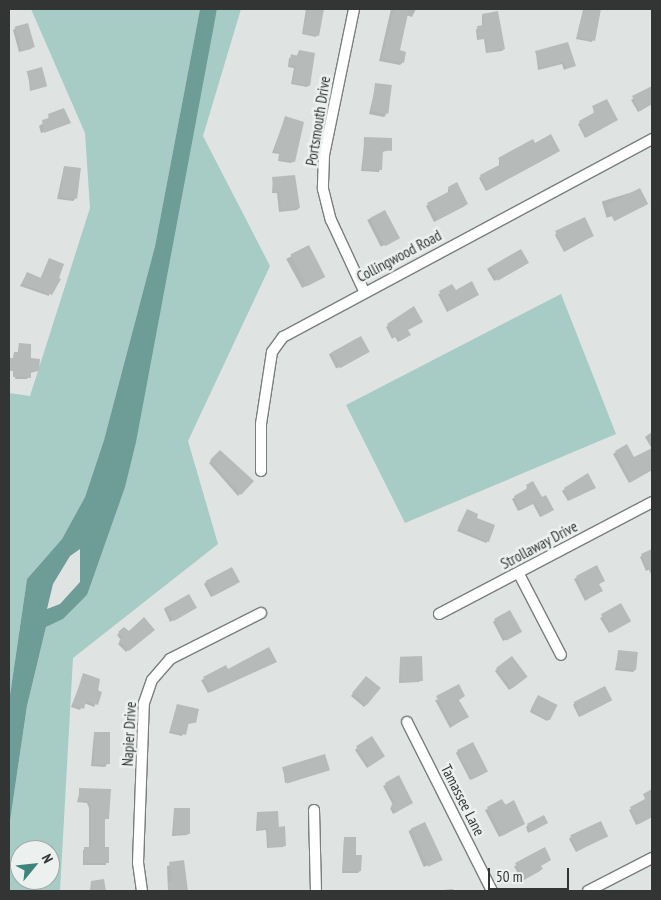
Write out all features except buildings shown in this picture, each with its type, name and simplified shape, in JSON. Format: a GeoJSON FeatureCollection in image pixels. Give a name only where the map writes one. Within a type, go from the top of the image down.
{"type":"FeatureCollection","features":[{"type":"Feature","properties":{"kind":"street","name":"Portsmouth Drive"},"geometry":{"type":"LineString","coordinates":[[354,9],[324,154],[323,189],[331,220],[364,291]]}},
{"type":"Feature","properties":{"kind":"street","name":"Collingwood Road"},"geometry":{"type":"LineString","coordinates":[[260,471],[262,424],[272,352],[283,337],[364,291],[652,139]]}},
{"type":"Feature","properties":{"kind":"street","name":"Strollaway Drive"},"geometry":{"type":"LineString","coordinates":[[439,614],[519,574],[652,502]]}},
{"type":"Feature","properties":{"kind":"street"},"geometry":{"type":"LineString","coordinates":[[519,574],[561,654]]}},
{"type":"Feature","properties":{"kind":"street","name":"Napier Drive"},"geometry":{"type":"LineString","coordinates":[[142,891],[138,863],[144,703],[152,680],[170,659],[261,613]]}},
{"type":"Feature","properties":{"kind":"street","name":"Tamassee Lane"},"geometry":{"type":"LineString","coordinates":[[407,722],[492,891]]}},
{"type":"Feature","properties":{"kind":"street"},"geometry":{"type":"LineString","coordinates":[[314,810],[316,891]]}},
{"type":"Feature","properties":{"kind":"street"},"geometry":{"type":"LineString","coordinates":[[588,891],[652,858]]}},
{"type":"Feature","properties":{"kind":"green space"},"geometry":{"type":"Polygon","coordinates":[[[31,9],[200,9],[155,246],[104,440],[85,497],[62,539],[27,579],[9,702],[9,393],[30,396],[90,208],[85,133],[31,9]]]}},
{"type":"Feature","properties":{"kind":"green space"},"geometry":{"type":"Polygon","coordinates":[[[217,9],[241,9],[203,136],[270,266],[188,441],[218,544],[73,658],[60,891],[9,891],[9,828],[27,706],[46,627],[63,619],[87,595],[99,554],[217,9]]]}},
{"type":"Feature","properties":{"kind":"green space"},"geometry":{"type":"Polygon","coordinates":[[[561,294],[616,434],[405,523],[346,405],[561,294]]]}},
{"type":"Feature","properties":{"kind":"water"},"geometry":{"type":"Polygon","coordinates":[[[200,9],[217,9],[136,442],[125,487],[87,595],[63,619],[46,627],[27,706],[9,828],[9,702],[27,579],[62,539],[85,497],[104,440],[155,246],[200,9]],[[80,549],[70,556],[53,584],[47,609],[60,604],[80,582],[80,549]]]}}]}
